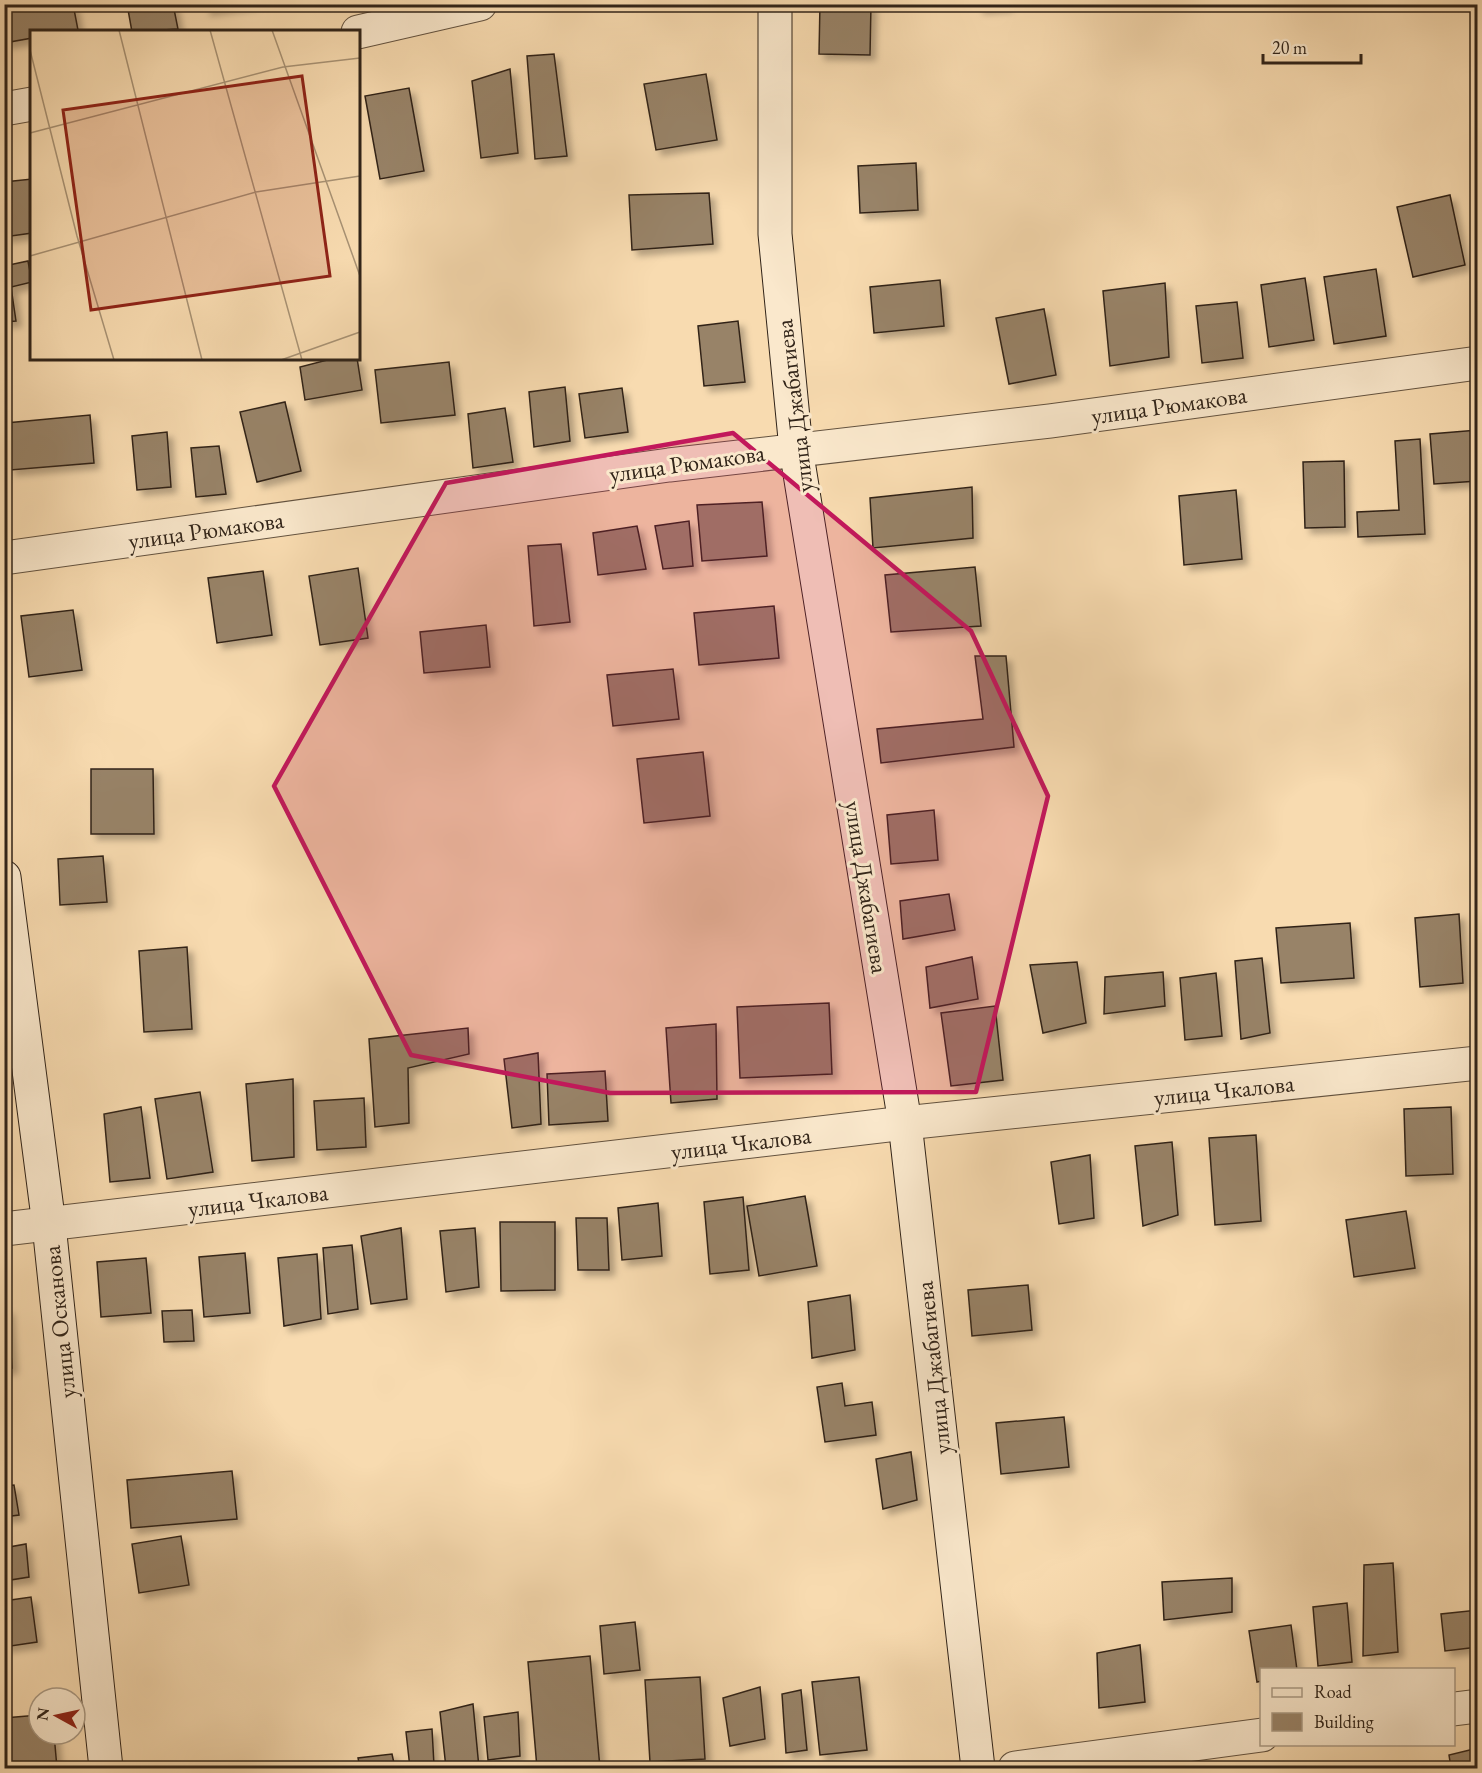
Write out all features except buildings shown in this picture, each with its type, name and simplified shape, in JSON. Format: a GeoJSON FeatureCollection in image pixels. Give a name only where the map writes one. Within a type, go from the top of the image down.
{"type":"FeatureCollection","features":[{"type":"Feature","properties":{"kind":"street"},"geometry":{"type":"LineString","coordinates":[[360,32],[480,4]]}},
{"type":"Feature","properties":{"kind":"street","name":"улица Джабагиева"},"geometry":{"type":"LineString","coordinates":[[775,4],[775,234],[796,449],[905,1124],[978,1768]]}},
{"type":"Feature","properties":{"kind":"street"},"geometry":{"type":"LineString","coordinates":[[4,109],[30,104]]}},
{"type":"Feature","properties":{"kind":"street","name":"улица Рюмакова"},"geometry":{"type":"LineString","coordinates":[[4,558],[796,449],[1050,422],[1478,363]]}},
{"type":"Feature","properties":{"kind":"street","name":"улица Осканова"},"geometry":{"type":"LineString","coordinates":[[4,877],[49,1225],[106,1768]]}},
{"type":"Feature","properties":{"kind":"street","name":"улица Чкалова"},"geometry":{"type":"LineString","coordinates":[[4,1229],[905,1124],[1478,1063]]}},
{"type":"Feature","properties":{"kind":"street"},"geometry":{"type":"LineString","coordinates":[[1455,1709],[1478,1706]]}},
{"type":"Feature","properties":{"kind":"street"},"geometry":{"type":"LineString","coordinates":[[1015,1768],[1260,1735]]}},
{"type":"Feature","properties":{"kind":"highlighted area"},"geometry":{"type":"Polygon","coordinates":[[[733,433],[971,631],[1048,796],[976,1092],[610,1093],[411,1055],[274,786],[446,483],[733,433]]]}}]}
